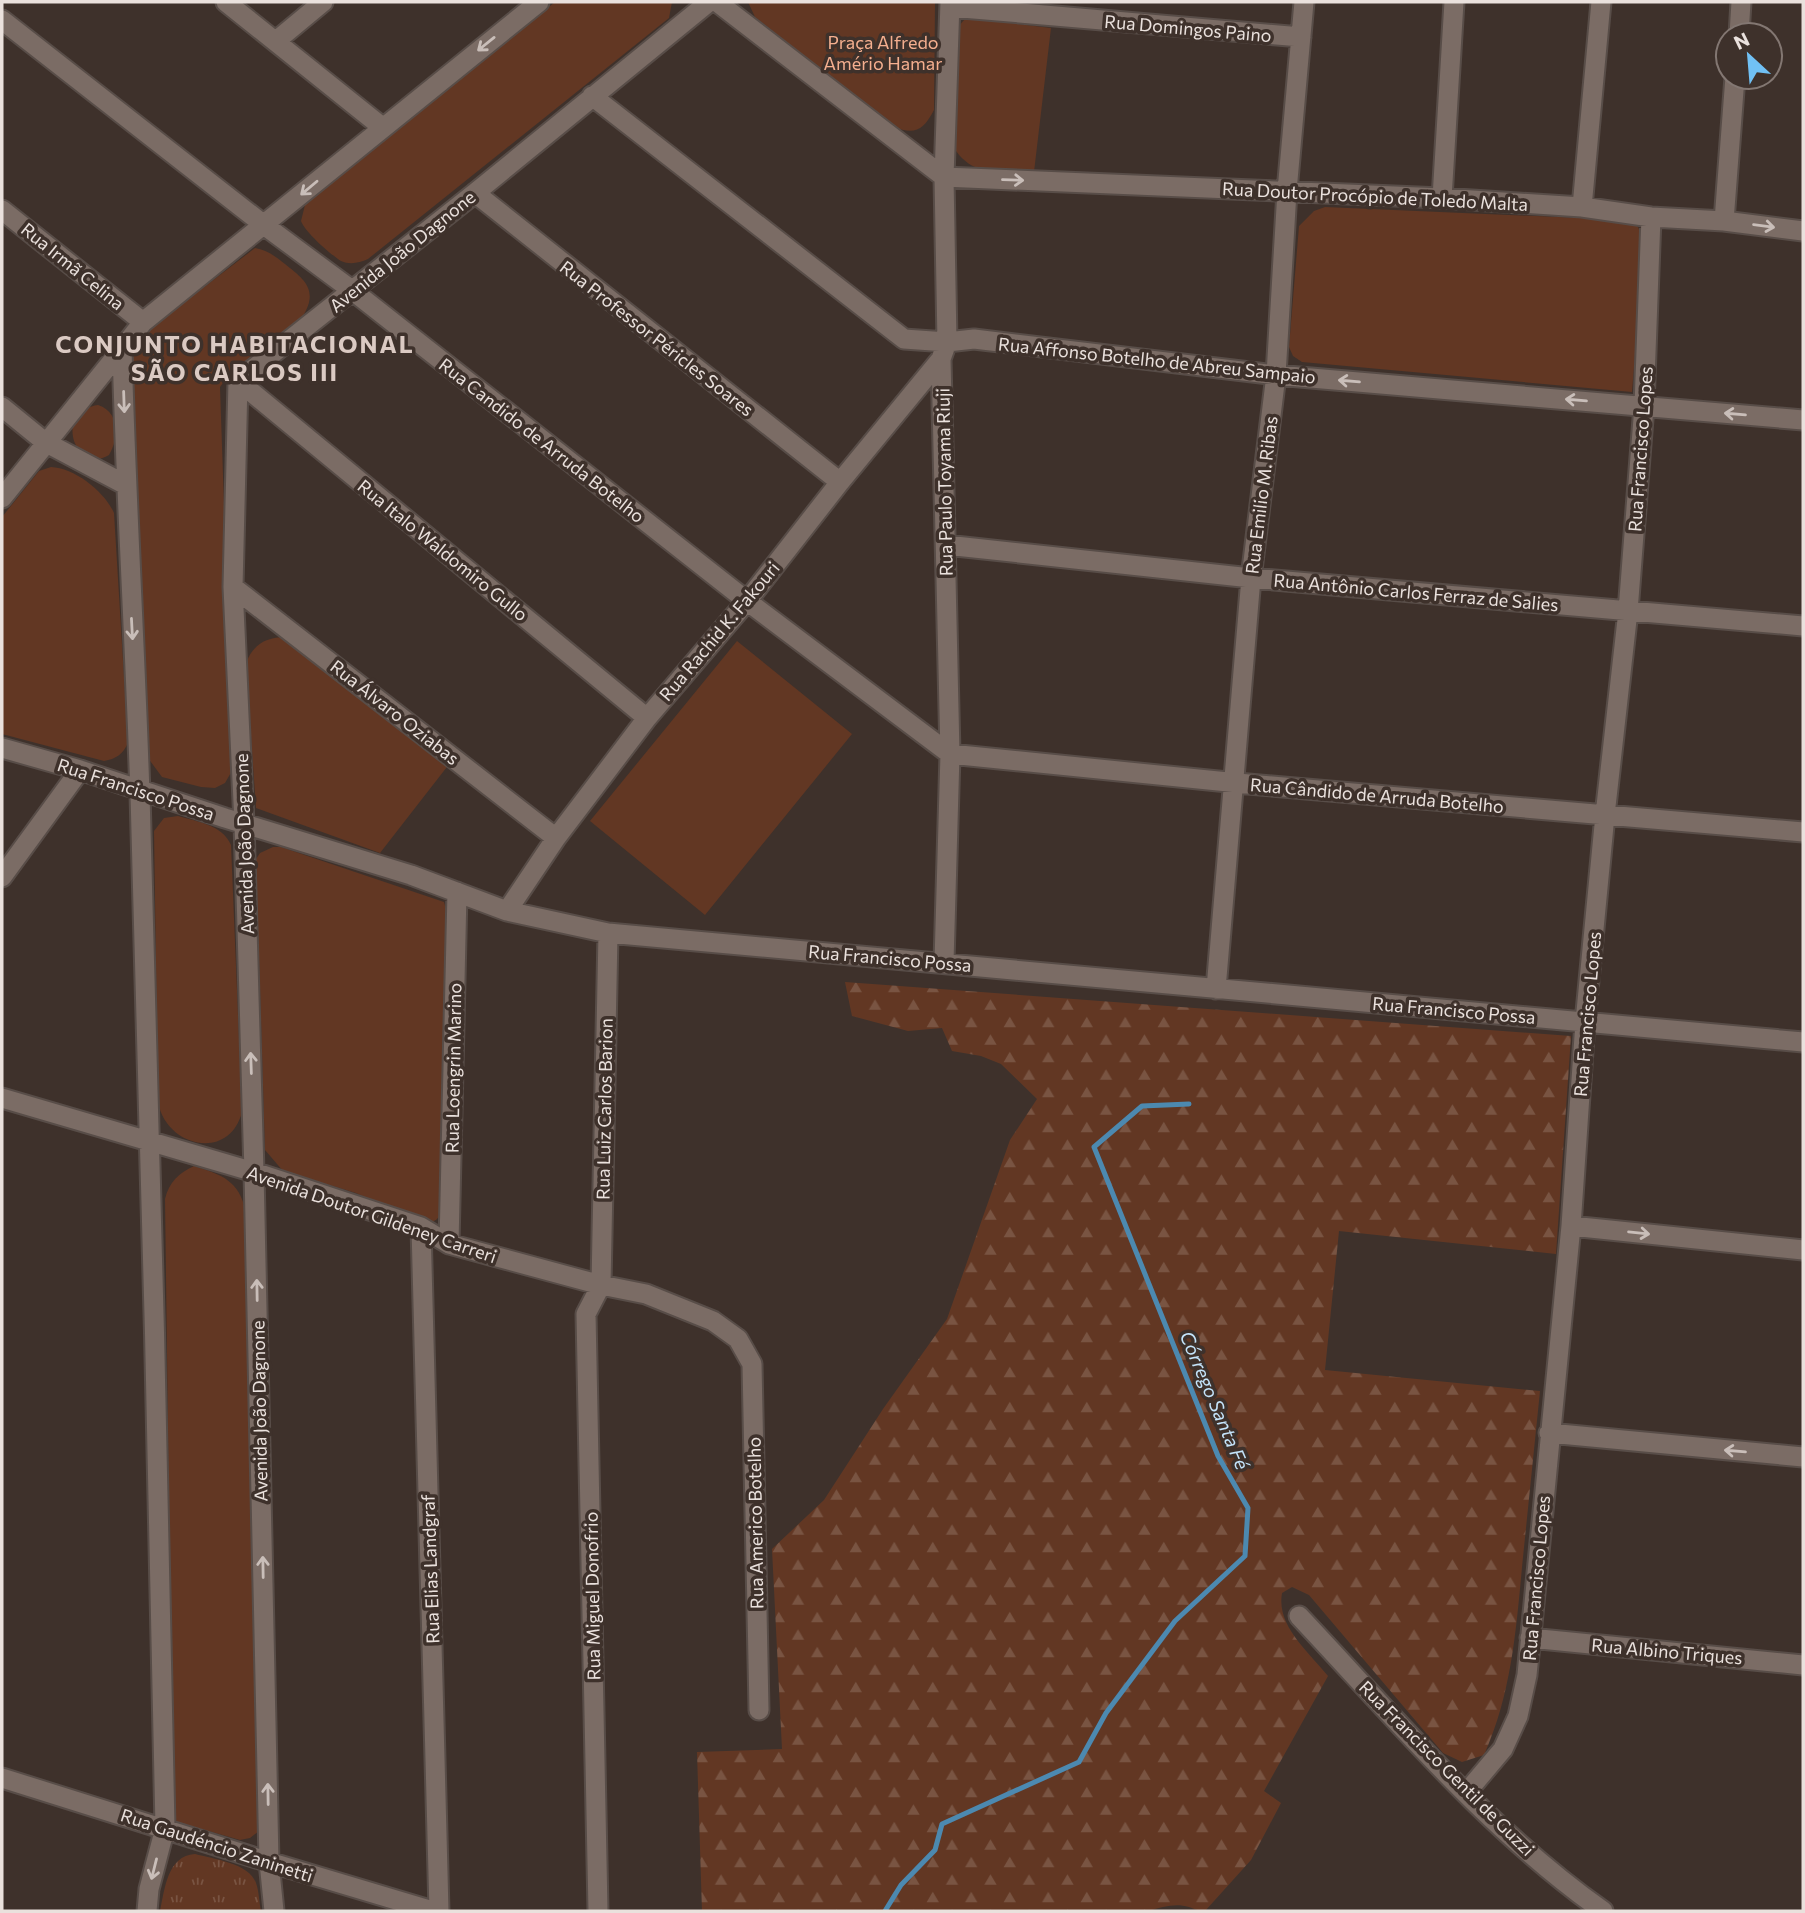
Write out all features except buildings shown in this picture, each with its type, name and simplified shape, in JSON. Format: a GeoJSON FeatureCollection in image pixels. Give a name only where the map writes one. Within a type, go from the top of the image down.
{"type":"FeatureCollection","features":[{"type":"Feature","properties":{"kind":"street"},"geometry":{"type":"LineString","coordinates":[[226,2],[382,127]]}},
{"type":"Feature","properties":{"kind":"street"},"geometry":{"type":"LineString","coordinates":[[276,41],[323,2]]}},
{"type":"Feature","properties":{"kind":"street"},"geometry":{"type":"LineString","coordinates":[[2,498],[143,322],[539,2]]}},
{"type":"Feature","properties":{"kind":"street","name":"Avenida João Dagnone"},"geometry":{"type":"LineString","coordinates":[[274,1911],[269,1863],[244,823],[233,587],[238,381],[475,193],[709,2]]}},
{"type":"Feature","properties":{"kind":"street"},"geometry":{"type":"LineString","coordinates":[[717,2],[944,177]]}},
{"type":"Feature","properties":{"kind":"street","name":"Rua Emilio M. Ribas"},"geometry":{"type":"LineString","coordinates":[[1216,989],[1251,578],[1276,374],[1287,191],[1304,2]]}},
{"type":"Feature","properties":{"kind":"street"},"geometry":{"type":"LineString","coordinates":[[1442,198],[1454,2]]}},
{"type":"Feature","properties":{"kind":"street"},"geometry":{"type":"LineString","coordinates":[[1582,207],[1601,2]]}},
{"type":"Feature","properties":{"kind":"street"},"geometry":{"type":"LineString","coordinates":[[1739,21],[1741,2]]}},
{"type":"Feature","properties":{"kind":"street","name":"Rua Paulo Toyama Riuji"},"geometry":{"type":"LineString","coordinates":[[944,962],[950,754],[944,177],[950,4]]}},
{"type":"Feature","properties":{"kind":"street","name":"Rua Domingos Paino"},"geometry":{"type":"LineString","coordinates":[[950,4],[1301,37]]}},
{"type":"Feature","properties":{"kind":"street","name":"Rua Candido de Arruda Botelho"},"geometry":{"type":"LineString","coordinates":[[2,20],[264,225],[353,291],[747,601],[950,754]]}},
{"type":"Feature","properties":{"kind":"street"},"geometry":{"type":"LineString","coordinates":[[1724,221],[1734,91]]}},
{"type":"Feature","properties":{"kind":"street","name":"Rua Affonso Botelho de Abreu Sampaio"},"geometry":{"type":"LineString","coordinates":[[592,96],[904,339],[944,350],[974,339],[1276,374],[1803,420]]}},
{"type":"Feature","properties":{"kind":"street","name":"Rua Doutor Procópio de Toledo Malta"},"geometry":{"type":"LineString","coordinates":[[944,177],[1442,198],[1582,207],[1651,217],[1724,221],[1803,231]]}},
{"type":"Feature","properties":{"kind":"street","name":"Rua Professor Péricles Soares"},"geometry":{"type":"LineString","coordinates":[[475,193],[840,482]]}},
{"type":"Feature","properties":{"kind":"street","name":"Rua Irmã Celina"},"geometry":{"type":"LineString","coordinates":[[2,209],[143,322]]}},
{"type":"Feature","properties":{"kind":"street","name":"Rua Francisco Lopes"},"geometry":{"type":"LineString","coordinates":[[1466,1793],[1503,1749],[1518,1716],[1527,1675],[1571,1226],[1585,1022],[1605,815],[1629,611],[1643,406],[1651,217]]}},
{"type":"Feature","properties":{"kind":"street"},"geometry":{"type":"LineString","coordinates":[[122,349],[140,791],[165,1828],[149,1889],[148,1911]]}},
{"type":"Feature","properties":{"kind":"street","name":"Rua Rachid K. Fakouri"},"geometry":{"type":"LineString","coordinates":[[507,911],[556,838],[647,718],[747,601],[944,350]]}},
{"type":"Feature","properties":{"kind":"street","name":"Rua Italo Waldomiro Gullo"},"geometry":{"type":"LineString","coordinates":[[238,381],[647,718]]}},
{"type":"Feature","properties":{"kind":"street"},"geometry":{"type":"LineString","coordinates":[[2,407],[45,442],[126,485]]}},
{"type":"Feature","properties":{"kind":"street","name":"Rua Antônio Carlos Ferraz de Salies"},"geometry":{"type":"LineString","coordinates":[[946,545],[1251,578],[1803,626]]}},
{"type":"Feature","properties":{"kind":"street","name":"Rua Álvaro Oziabas"},"geometry":{"type":"LineString","coordinates":[[233,587],[556,838]]}},
{"type":"Feature","properties":{"kind":"street","name":"Rua Francisco Possa"},"geometry":{"type":"LineString","coordinates":[[2,748],[80,770],[411,875],[507,911],[608,933],[1803,1042]]}},
{"type":"Feature","properties":{"kind":"street","name":"Rua Cândido de Arruda Botelho"},"geometry":{"type":"LineString","coordinates":[[950,754],[1803,832]]}},
{"type":"Feature","properties":{"kind":"street"},"geometry":{"type":"LineString","coordinates":[[2,877],[80,770]]}},
{"type":"Feature","properties":{"kind":"street","name":"Rua Loengrin Marino"},"geometry":{"type":"LineString","coordinates":[[449,1244],[457,892]]}},
{"type":"Feature","properties":{"kind":"street","name":"Rua Luiz Carlos Barion"},"geometry":{"type":"LineString","coordinates":[[601,1285],[608,933]]}},
{"type":"Feature","properties":{"kind":"street","name":"Avenida Doutor Gildeney Carreri"},"geometry":{"type":"LineString","coordinates":[[2,1098],[254,1172],[421,1227],[449,1244],[601,1285],[646,1294],[713,1321],[738,1339]]}},
{"type":"Feature","properties":{"kind":"street"},"geometry":{"type":"LineString","coordinates":[[1571,1226],[1803,1250]]}},
{"type":"Feature","properties":{"kind":"street","name":"Rua Elias Landgraf"},"geometry":{"type":"LineString","coordinates":[[421,1227],[439,1911]]}},
{"type":"Feature","properties":{"kind":"street","name":"Rua Miguel Donofrio"},"geometry":{"type":"LineString","coordinates":[[598,1911],[586,1314],[601,1285]]}},
{"type":"Feature","properties":{"kind":"street","name":"Rua Americo Botelho"},"geometry":{"type":"LineString","coordinates":[[738,1339],[752,1364],[759,1710]]}},
{"type":"Feature","properties":{"kind":"street"},"geometry":{"type":"LineString","coordinates":[[1549,1433],[1803,1457]]}},
{"type":"Feature","properties":{"kind":"street","name":"Rua Francisco Gentil de Guzzi"},"geometry":{"type":"LineString","coordinates":[[1299,1616],[1466,1793],[1562,1882],[1603,1911]]}},
{"type":"Feature","properties":{"kind":"street","name":"Rua Albino Triques"},"geometry":{"type":"LineString","coordinates":[[1530,1638],[1803,1665]]}},
{"type":"Feature","properties":{"kind":"street","name":"Rua Gaudéncio Zaninetti"},"geometry":{"type":"LineString","coordinates":[[2,1778],[269,1863],[433,1911]]}},
{"type":"Feature","properties":{"kind":"green space"},"geometry":{"type":"Polygon","coordinates":[[[555,2],[672,2],[669,18],[368,259],[354,263],[341,261],[313,237],[301,221],[305,205],[310,198],[555,2]]]}},
{"type":"Feature","properties":{"kind":"green space","name":"Praça Alfredo Amério Hamar"},"geometry":{"type":"Polygon","coordinates":[[[748,2],[935,2],[934,110],[930,117],[922,127],[913,131],[893,127],[755,17],[748,2]]]}},
{"type":"Feature","properties":{"kind":"green space"},"geometry":{"type":"Polygon","coordinates":[[[965,19],[1051,28],[1034,172],[979,169],[962,158],[954,148],[956,29],[965,19]]]}},
{"type":"Feature","properties":{"kind":"green space"},"geometry":{"type":"Polygon","coordinates":[[[1325,207],[1627,220],[1638,227],[1644,243],[1632,392],[1302,362],[1293,356],[1289,347],[1299,226],[1314,211],[1325,207]]]}},
{"type":"Feature","properties":{"kind":"green space"},"geometry":{"type":"Polygon","coordinates":[[[255,248],[271,254],[298,275],[307,286],[310,299],[303,316],[228,376],[220,387],[233,769],[225,783],[215,788],[201,787],[162,777],[148,758],[129,354],[143,334],[255,248]]]}},
{"type":"Feature","properties":{"kind":"green space"},"geometry":{"type":"Polygon","coordinates":[[[98,405],[105,408],[114,419],[116,434],[109,455],[97,459],[87,457],[79,450],[73,429],[76,419],[84,410],[98,405]]]}},
{"type":"Feature","properties":{"kind":"green space"},"geometry":{"type":"Polygon","coordinates":[[[51,467],[70,472],[88,482],[104,497],[114,513],[128,743],[119,755],[104,761],[2,734],[2,517],[39,471],[51,467]]]}},
{"type":"Feature","properties":{"kind":"green space"},"geometry":{"type":"Polygon","coordinates":[[[285,637],[450,763],[380,853],[256,808],[246,664],[261,643],[285,637]]]}},
{"type":"Feature","properties":{"kind":"green space"},"geometry":{"type":"Polygon","coordinates":[[[737,641],[852,734],[705,915],[590,821],[737,641]]]}},
{"type":"Feature","properties":{"kind":"green space"},"geometry":{"type":"Polygon","coordinates":[[[178,816],[215,828],[222,832],[231,845],[242,1112],[235,1128],[225,1138],[212,1143],[198,1143],[173,1130],[163,1117],[158,1102],[154,831],[164,818],[178,816]]]}},
{"type":"Feature","properties":{"kind":"green space"},"geometry":{"type":"Polygon","coordinates":[[[273,847],[281,847],[444,902],[443,1210],[438,1218],[431,1222],[425,1224],[356,1193],[283,1171],[265,1150],[256,859],[260,853],[273,847]]]}},
{"type":"Feature","properties":{"kind":"green space"},"geometry":{"type":"Polygon","coordinates":[[[845,982],[1571,1036],[1556,1254],[1339,1231],[1325,1370],[1540,1391],[1511,1663],[1500,1709],[1484,1755],[1462,1762],[1443,1753],[1309,1595],[1292,1587],[1282,1593],[1284,1617],[1296,1638],[1328,1676],[1264,1791],[1281,1803],[1251,1860],[1205,1911],[1179,1905],[1149,1911],[702,1911],[697,1752],[782,1749],[772,1549],[824,1500],[883,1409],[947,1319],[1010,1140],[1037,1099],[1001,1064],[981,1056],[952,1051],[942,1028],[908,1031],[852,1016],[845,982]]]}},
{"type":"Feature","properties":{"kind":"green space"},"geometry":{"type":"Polygon","coordinates":[[[194,1166],[228,1180],[239,1193],[246,1212],[259,1831],[250,1838],[240,1840],[177,1822],[173,1816],[165,1199],[175,1179],[194,1166]]]}},
{"type":"Feature","properties":{"kind":"green space"},"geometry":{"type":"Polygon","coordinates":[[[195,1854],[238,1866],[252,1876],[258,1889],[261,1911],[160,1911],[173,1867],[186,1856],[195,1854]]]}},
{"type":"Feature","properties":{"kind":"waterway","name":"Córrego Santa Fé"},"geometry":{"type":"LineString","coordinates":[[885,1911],[901,1885],[935,1850],[942,1824],[1079,1762],[1106,1713],[1175,1621],[1245,1556],[1248,1508],[1218,1456],[1094,1147],[1142,1106],[1189,1104]]}},
{"type":"Feature","properties":{"kind":"district","name":"CONJUNTO HABITACIONAL SÃO CARLOS III"},"geometry":{"type":"Point","coordinates":[235,357]}}]}
